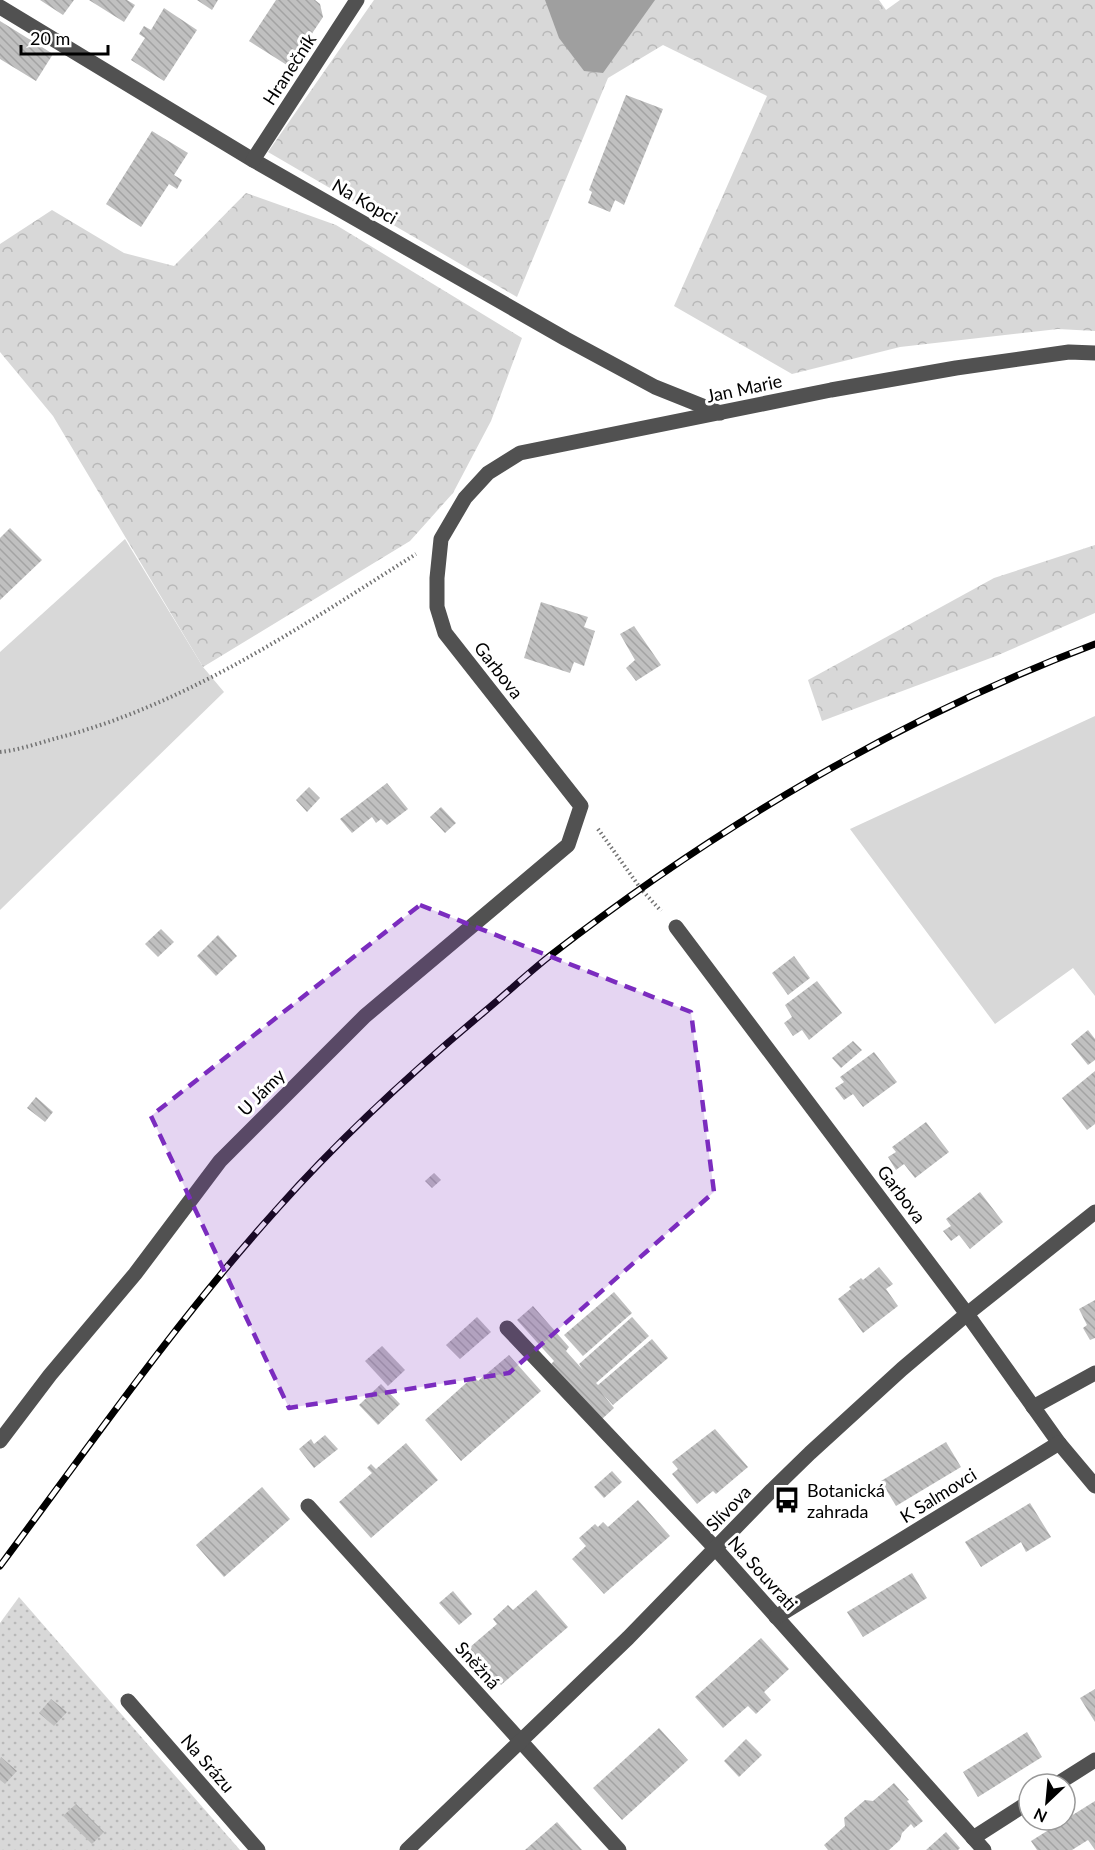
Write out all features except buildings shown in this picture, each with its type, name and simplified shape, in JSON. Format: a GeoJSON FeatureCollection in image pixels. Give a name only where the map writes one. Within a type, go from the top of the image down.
{"type":"FeatureCollection","features":[{"type":"Feature","properties":{"kind":"street","name":"Hranečník"},"geometry":{"type":"LineString","coordinates":[[253,160],[357,0]]}},
{"type":"Feature","properties":{"kind":"street","name":"Na Kopci"},"geometry":{"type":"LineString","coordinates":[[0,7],[253,160],[586,350],[655,387],[720,413]]}},
{"type":"Feature","properties":{"kind":"street","name":"Jan Marie"},"geometry":{"type":"LineString","coordinates":[[441,539],[465,498],[488,472],[520,453],[831,390],[956,368],[1070,352],[1095,353]]}},
{"type":"Feature","properties":{"kind":"street","name":"Garbova"},"geometry":{"type":"LineString","coordinates":[[441,539],[437,607],[445,633],[581,806]]}},
{"type":"Feature","properties":{"kind":"street","name":"U Jámy"},"geometry":{"type":"LineString","coordinates":[[0,1441],[50,1375],[135,1274],[220,1161],[365,1016],[568,845],[581,806]]}},
{"type":"Feature","properties":{"kind":"street","name":"Garbova"},"geometry":{"type":"LineString","coordinates":[[676,927],[967,1314],[1059,1443],[1095,1486]]}},
{"type":"Feature","properties":{"kind":"street","name":"Slívova"},"geometry":{"type":"LineString","coordinates":[[407,1850],[628,1638],[810,1453],[902,1369],[967,1314],[1095,1212]]}},
{"type":"Feature","properties":{"kind":"street","name":"Na Souvrati"},"geometry":{"type":"LineString","coordinates":[[507,1328],[716,1549],[984,1850]]}},
{"type":"Feature","properties":{"kind":"street"},"geometry":{"type":"LineString","coordinates":[[1033,1407],[1095,1373]]}},
{"type":"Feature","properties":{"kind":"street","name":"K Salmovci"},"geometry":{"type":"LineString","coordinates":[[776,1617],[1059,1443]]}},
{"type":"Feature","properties":{"kind":"street","name":"Sněžná"},"geometry":{"type":"LineString","coordinates":[[308,1506],[619,1850]]}},
{"type":"Feature","properties":{"kind":"street","name":"Na Srázu"},"geometry":{"type":"LineString","coordinates":[[128,1701],[258,1850]]}},
{"type":"Feature","properties":{"kind":"street"},"geometry":{"type":"LineString","coordinates":[[1076,1772],[1095,1760]]}},
{"type":"Feature","properties":{"kind":"street"},"geometry":{"type":"LineString","coordinates":[[973,1838],[1017,1810]]}},
{"type":"Feature","properties":{"kind":"path"},"geometry":{"type":"LineString","coordinates":[[0,752],[89,730],[168,699],[248,658],[441,539]]}},
{"type":"Feature","properties":{"kind":"path"},"geometry":{"type":"LineString","coordinates":[[581,806],[641,889],[676,927]]}},
{"type":"Feature","properties":{"kind":"highlighted area"},"geometry":{"type":"Polygon","coordinates":[[[420,905],[691,1012],[714,1192],[509,1373],[289,1408],[151,1116],[420,905]]]}},
{"type":"Feature","properties":{"kind":"green space"},"geometry":{"type":"Polygon","coordinates":[[[374,0],[879,0],[886,10],[900,0],[1095,0],[1095,331],[1058,329],[900,347],[792,374],[674,306],[767,96],[663,45],[608,78],[517,297],[268,152],[374,0]]]}},
{"type":"Feature","properties":{"kind":"green space"},"geometry":{"type":"Polygon","coordinates":[[[246,193],[336,225],[522,338],[491,421],[453,493],[410,541],[203,667],[53,416],[0,352],[0,244],[52,210],[124,253],[174,266],[246,193]]]}},
{"type":"Feature","properties":{"kind":"green space"},"geometry":{"type":"Polygon","coordinates":[[[125,539],[203,667],[224,692],[0,910],[0,652],[125,539]]]}},
{"type":"Feature","properties":{"kind":"green space"},"geometry":{"type":"Polygon","coordinates":[[[1095,545],[1095,613],[996,656],[822,721],[808,680],[994,578],[1095,545]]]}},
{"type":"Feature","properties":{"kind":"green space"},"geometry":{"type":"Polygon","coordinates":[[[1095,716],[1095,996],[1073,968],[995,1024],[850,829],[1095,716]]]}},
{"type":"Feature","properties":{"kind":"green space"},"geometry":{"type":"Polygon","coordinates":[[[19,1597],[240,1850],[0,1850],[0,1623],[19,1597]]]}},
{"type":"Feature","properties":{"kind":"shaded area"},"geometry":{"type":"Polygon","coordinates":[[[545,0],[655,0],[603,73],[584,71],[559,38],[545,0]]]}},
{"type":"Feature","properties":{"kind":"railway"},"geometry":{"type":"LineString","coordinates":[[0,1566],[169,1339],[278,1208],[377,1106],[534,969],[678,863],[812,779],[951,706],[1023,673],[1095,644]]}},
{"type":"Feature","properties":{"kind":"place","name":"Botanická zahrada"},"geometry":{"type":"Point","coordinates":[787,1500]}}]}
